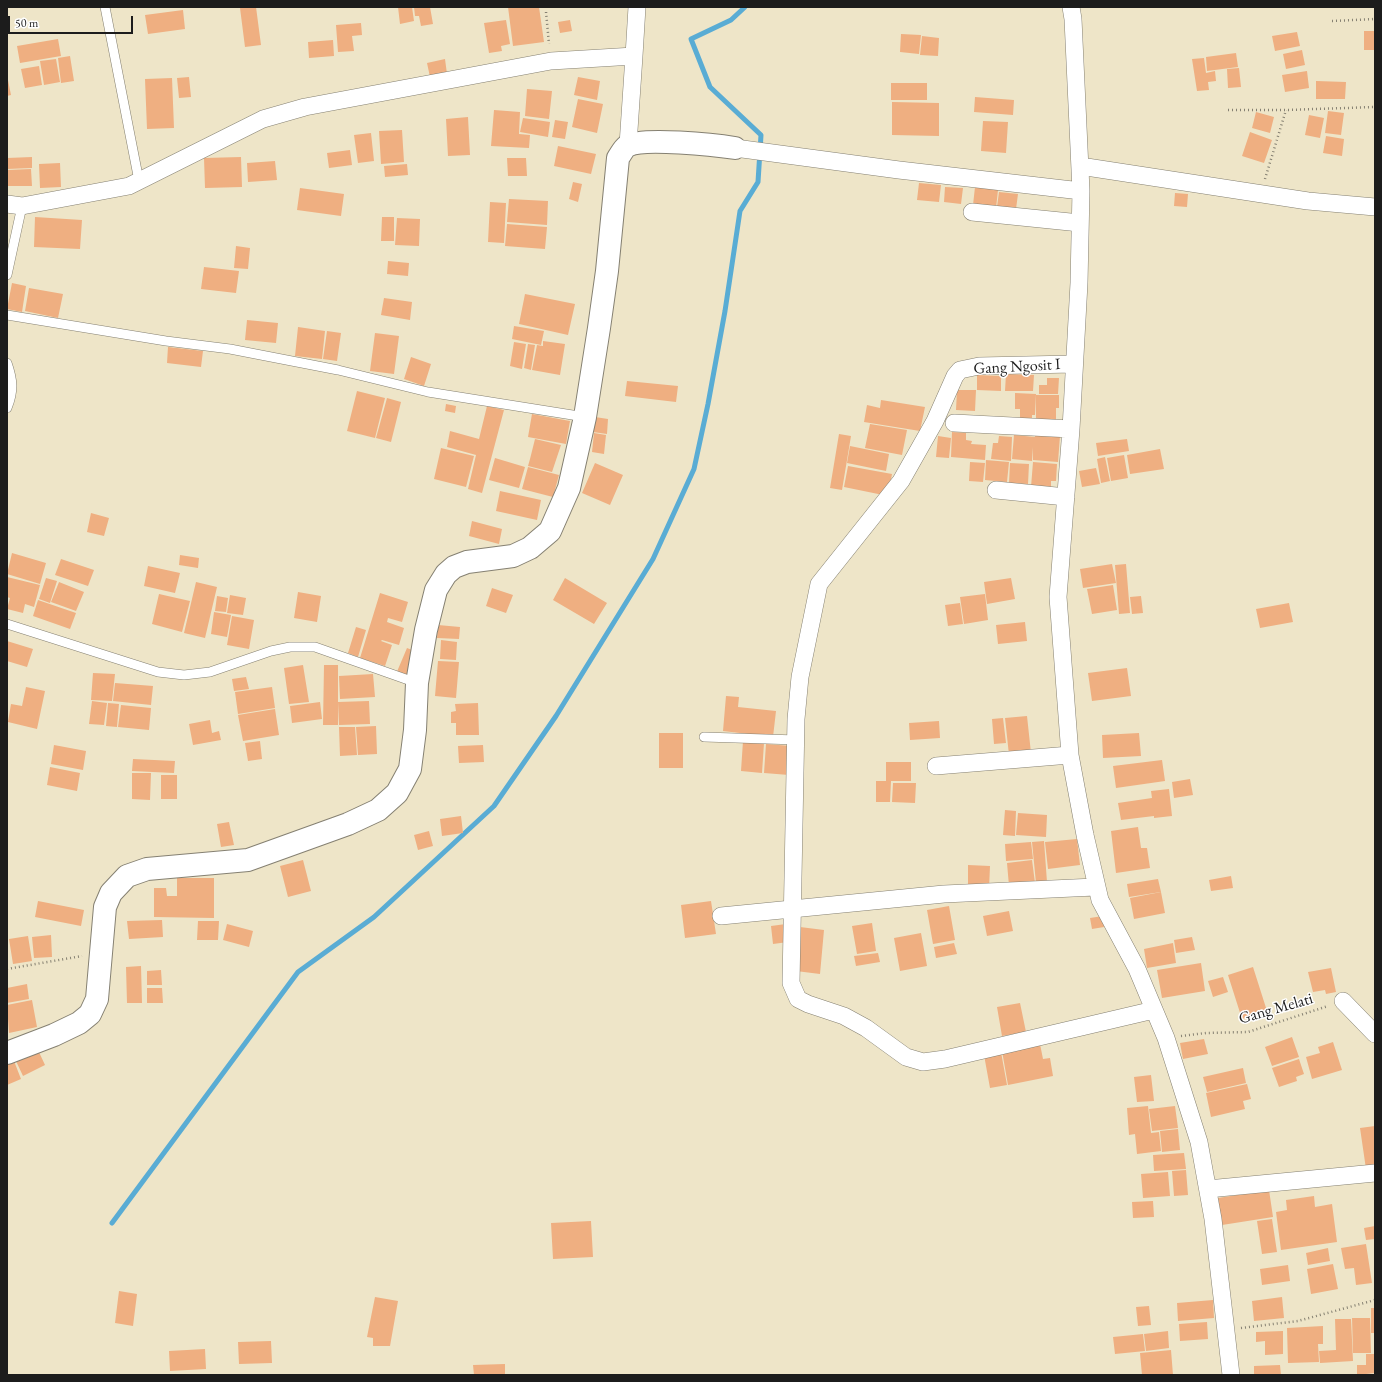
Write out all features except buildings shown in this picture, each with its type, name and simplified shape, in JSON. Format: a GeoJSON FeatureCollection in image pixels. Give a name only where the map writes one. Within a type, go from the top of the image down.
{"type":"FeatureCollection","features":[{"type":"Feature","properties":{"kind":"street"},"geometry":{"type":"LineString","coordinates":[[628,145],[637,7]]}},
{"type":"Feature","properties":{"kind":"street"},"geometry":{"type":"LineString","coordinates":[[1071,7],[1081,191],[1079,283],[1073,364],[1071,428],[1058,597],[1070,754],[1095,886],[1100,900],[1137,970],[1166,1038],[1198,1142],[1208,1189],[1232,1375]]}},
{"type":"Feature","properties":{"kind":"street"},"geometry":{"type":"LineString","coordinates":[[15,205],[117,189],[139,181],[263,119],[305,107],[551,61],[634,56]]}},
{"type":"Feature","properties":{"kind":"street"},"geometry":{"type":"LineString","coordinates":[[7,1053],[54,1035],[90,1014],[97,999],[105,907],[111,893],[127,876],[147,869],[248,860],[329,832],[378,810],[397,793],[410,769],[415,730],[417,683],[426,630],[436,590],[446,574],[454,567],[467,562],[512,556],[530,548],[550,531],[569,488],[585,417],[607,271],[618,158],[628,145],[670,142],[768,151],[899,170],[1081,191]]}},
{"type":"Feature","properties":{"kind":"street"},"geometry":{"type":"LineString","coordinates":[[1080,166],[1308,201],[1375,207]]}},
{"type":"Feature","properties":{"kind":"street"},"geometry":{"type":"LineString","coordinates":[[972,212],[1080,223]]}},
{"type":"Feature","properties":{"kind":"street","name":"Gang Ngosit I"},"geometry":{"type":"LineString","coordinates":[[797,740],[796,719],[800,677],[820,584],[901,481],[935,421],[954,376],[960,370],[979,366],[1073,364]]}},
{"type":"Feature","properties":{"kind":"street"},"geometry":{"type":"LineString","coordinates":[[954,423],[1071,428]]}},
{"type":"Feature","properties":{"kind":"street"},"geometry":{"type":"LineString","coordinates":[[996,490],[1066,497]]}},
{"type":"Feature","properties":{"kind":"street"},"geometry":{"type":"LineString","coordinates":[[797,740],[791,983],[798,999],[808,1004],[844,1016],[866,1028],[896,1052],[914,1060],[923,1062],[945,1059],[1154,1010]]}},
{"type":"Feature","properties":{"kind":"street"},"geometry":{"type":"LineString","coordinates":[[936,766],[1070,754]]}},
{"type":"Feature","properties":{"kind":"street"},"geometry":{"type":"LineString","coordinates":[[721,916],[957,893],[1095,886]]}},
{"type":"Feature","properties":{"kind":"street"},"geometry":{"type":"LineString","coordinates":[[1344,1001],[1375,1034]]}},
{"type":"Feature","properties":{"kind":"street"},"geometry":{"type":"LineString","coordinates":[[1208,1189],[1375,1173]]}},
{"type":"Feature","properties":{"kind":"lane"},"geometry":{"type":"LineString","coordinates":[[105,7],[139,181]]}},
{"type":"Feature","properties":{"kind":"lane"},"geometry":{"type":"LineString","coordinates":[[7,275],[15,205]]}},
{"type":"Feature","properties":{"kind":"lane"},"geometry":{"type":"LineString","coordinates":[[7,315],[166,341],[230,349],[338,370],[428,392],[585,417]]}},
{"type":"Feature","properties":{"kind":"lane"},"geometry":{"type":"LineString","coordinates":[[7,363],[12,378],[13,389],[7,408]]}},
{"type":"Feature","properties":{"kind":"lane"},"geometry":{"type":"LineString","coordinates":[[7,624],[158,672],[184,675],[210,672],[271,651],[290,647],[315,648],[417,683]]}},
{"type":"Feature","properties":{"kind":"lane"},"geometry":{"type":"LineString","coordinates":[[704,737],[797,740]]}},
{"type":"Feature","properties":{"kind":"path"},"geometry":{"type":"LineString","coordinates":[[546,12],[551,61]]}},
{"type":"Feature","properties":{"kind":"path"},"geometry":{"type":"LineString","coordinates":[[1332,21],[1375,19]]}},
{"type":"Feature","properties":{"kind":"path"},"geometry":{"type":"LineString","coordinates":[[1228,110],[1375,107]]}},
{"type":"Feature","properties":{"kind":"path"},"geometry":{"type":"LineString","coordinates":[[1260,193],[1286,110]]}},
{"type":"Feature","properties":{"kind":"path"},"geometry":{"type":"LineString","coordinates":[[7,969],[101,952]]}},
{"type":"Feature","properties":{"kind":"path","name":"Gang Melati"},"geometry":{"type":"LineString","coordinates":[[1166,1038],[1206,1033],[1248,1032],[1344,1001]]}},
{"type":"Feature","properties":{"kind":"path"},"geometry":{"type":"LineString","coordinates":[[1227,1330],[1298,1321],[1375,1300]]}},
{"type":"Feature","properties":{"kind":"waterway"},"geometry":{"type":"LineString","coordinates":[[112,1223],[298,972],[374,917],[494,806],[556,716],[653,559],[694,469],[708,404],[725,311],[740,211],[758,182],[761,135],[710,87],[691,39],[731,20],[745,7]]}}]}
